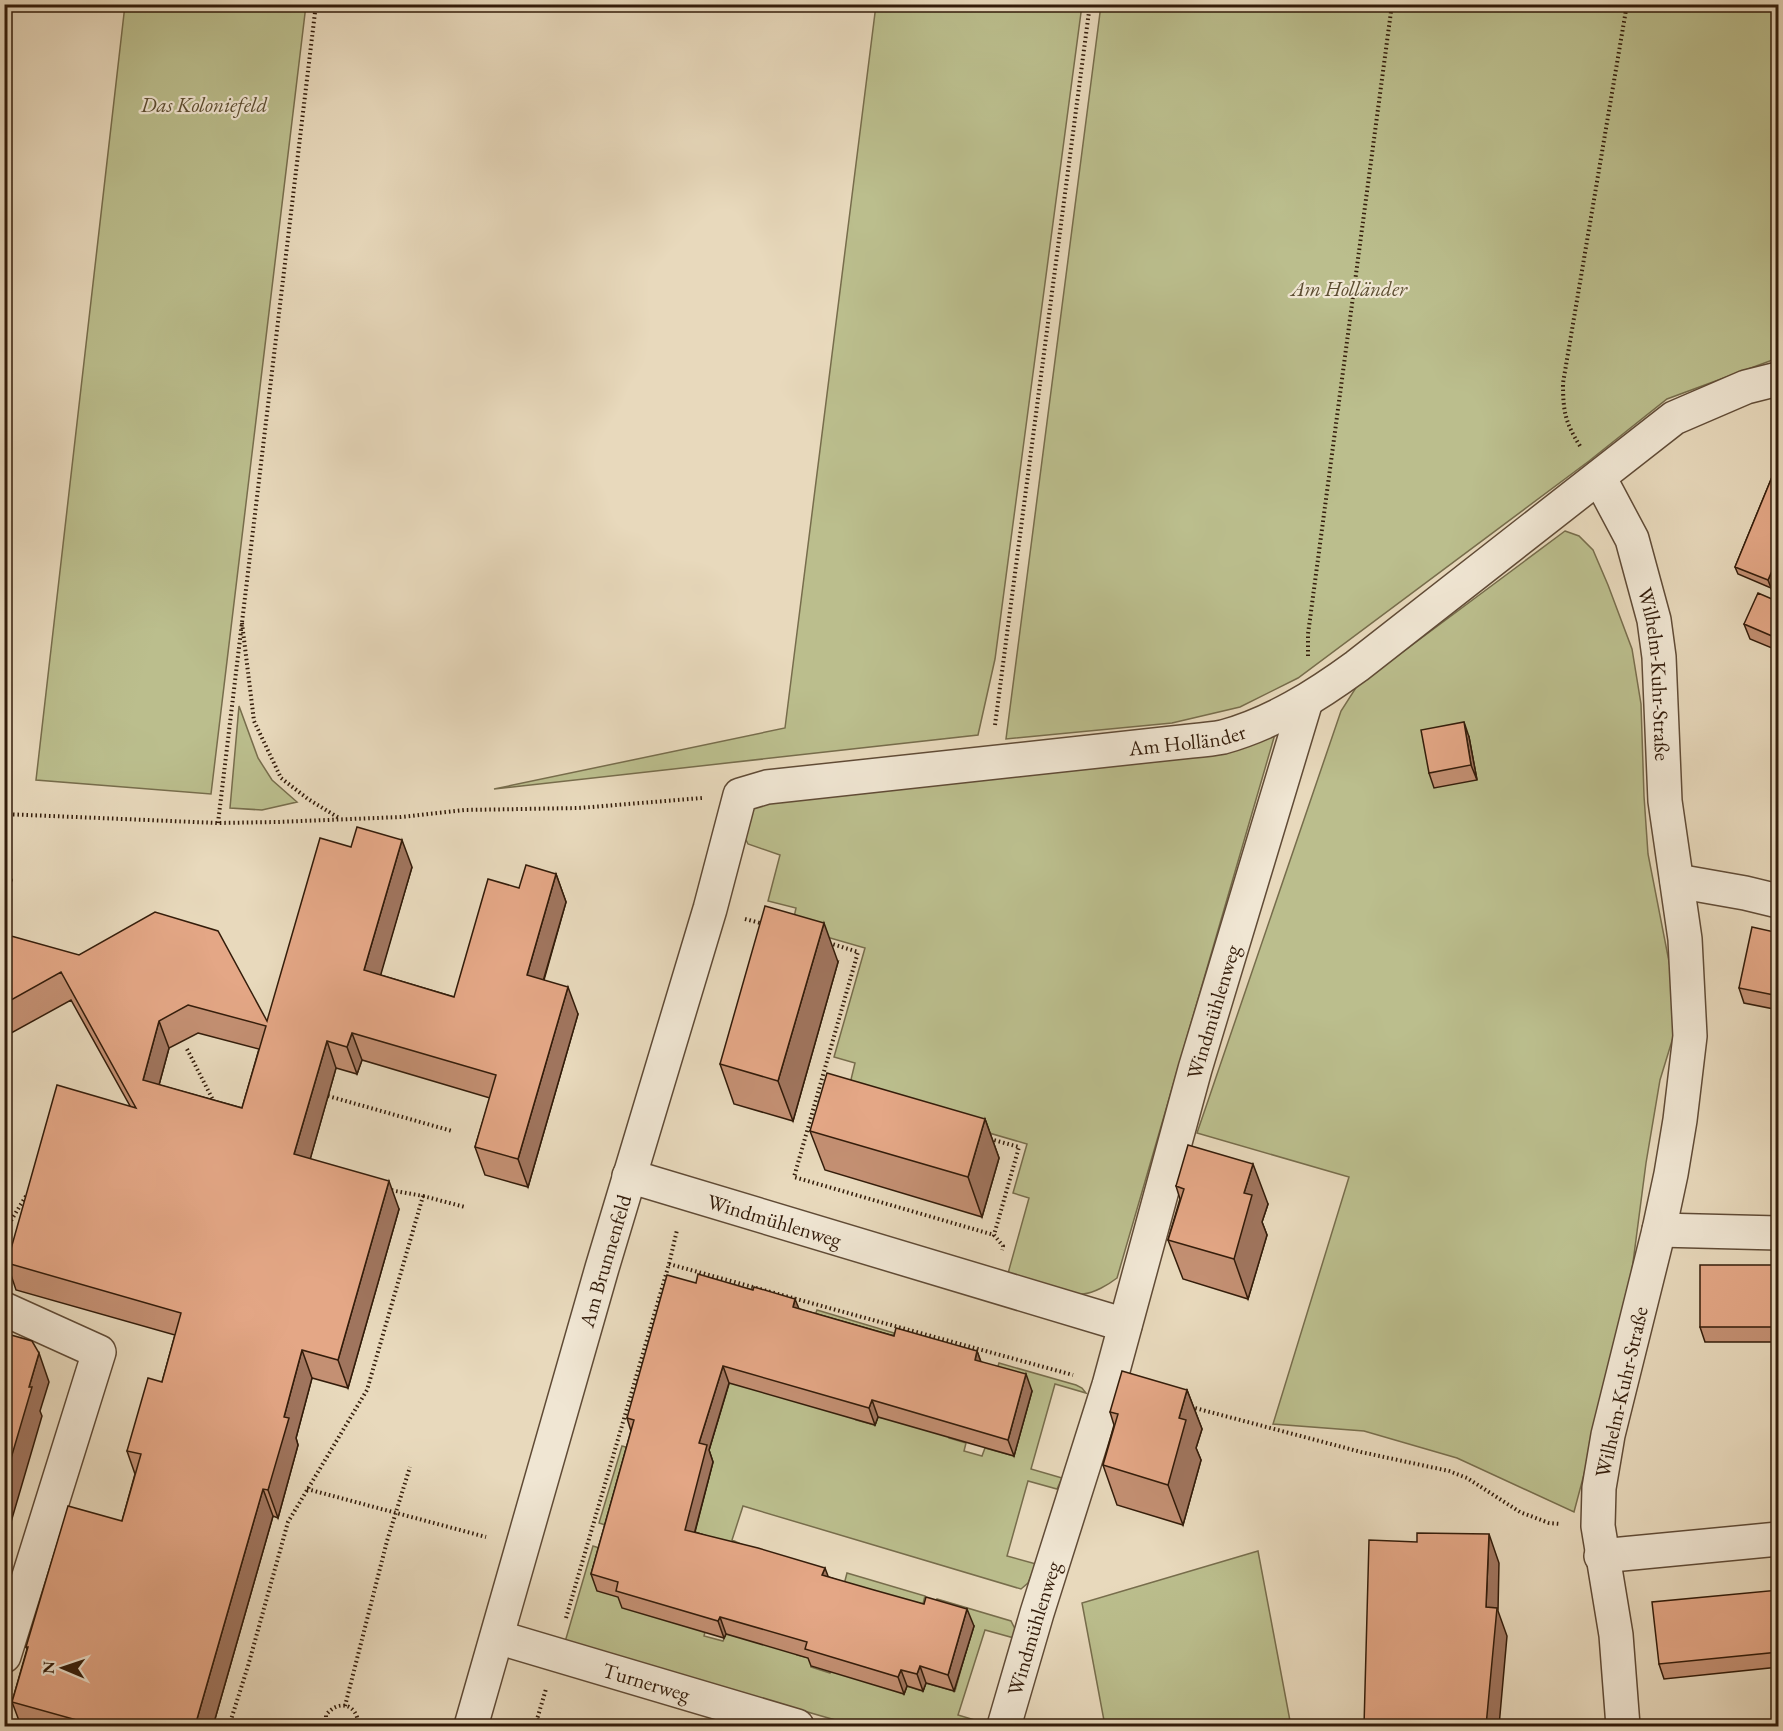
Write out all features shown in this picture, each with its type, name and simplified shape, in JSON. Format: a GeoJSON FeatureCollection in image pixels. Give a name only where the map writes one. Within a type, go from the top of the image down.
{"type":"FeatureCollection","features":[{"type":"Feature","properties":{"kind":"street","name":"Am Holländer"},"geometry":{"type":"LineString","coordinates":[[740,795],[767,786],[1222,737],[1255,726],[1306,701],[1357,666],[1674,418],[1746,387],[1779,379]]}},
{"type":"Feature","properties":{"kind":"street","name":"Wilhelm-Kuhr-Straße"},"geometry":{"type":"LineString","coordinates":[[1599,477],[1632,539],[1654,620],[1659,657],[1665,801],[1685,939],[1690,1036],[1680,1120],[1659,1230],[1608,1435],[1599,1488],[1600,1541],[1616,1635],[1623,1726]]}},
{"type":"Feature","properties":{"kind":"street","name":"Windmühlenweg"},"geometry":{"type":"LineString","coordinates":[[1004,1726],[1109,1385],[1195,1069],[1306,701]]}},
{"type":"Feature","properties":{"kind":"street","name":"Am Brunnenfeld"},"geometry":{"type":"LineString","coordinates":[[471,1726],[629,1176],[710,909],[740,795]]}},
{"type":"Feature","properties":{"kind":"street"},"geometry":{"type":"LineString","coordinates":[[1677,881],[1779,901]]}},
{"type":"Feature","properties":{"kind":"street","name":"Windmühlenweg"},"geometry":{"type":"LineString","coordinates":[[629,1176],[686,1195],[1125,1324]]}},
{"type":"Feature","properties":{"kind":"street"},"geometry":{"type":"LineString","coordinates":[[1659,1230],[1779,1233]]}},
{"type":"Feature","properties":{"kind":"street"},"geometry":{"type":"LineString","coordinates":[[4,1309],[99,1352],[4,1656]]}},
{"type":"Feature","properties":{"kind":"street"},"geometry":{"type":"LineString","coordinates":[[1600,1541],[1779,1539]]}},
{"type":"Feature","properties":{"kind":"street","name":"Turnerweg"},"geometry":{"type":"LineString","coordinates":[[497,1637],[797,1726]]}},
{"type":"Feature","properties":{"kind":"path"},"geometry":{"type":"LineString","coordinates":[[218,823],[316,4]]}},
{"type":"Feature","properties":{"kind":"path"},"geometry":{"type":"LineString","coordinates":[[990,762],[1090,4]]}},
{"type":"Feature","properties":{"kind":"path"},"geometry":{"type":"LineString","coordinates":[[1306,701],[1308,634],[1392,4]]}},
{"type":"Feature","properties":{"kind":"path"},"geometry":{"type":"LineString","coordinates":[[1599,477],[1569,428],[1563,407],[1563,383],[1627,4]]}},
{"type":"Feature","properties":{"kind":"path"},"geometry":{"type":"LineString","coordinates":[[242,616],[254,721],[281,778],[339,819]]}},
{"type":"Feature","properties":{"kind":"path"},"geometry":{"type":"LineString","coordinates":[[4,814],[218,823],[401,817],[464,810],[579,808],[740,795]]}},
{"type":"Feature","properties":{"kind":"path"},"geometry":{"type":"LineString","coordinates":[[710,909],[767,925]]}},
{"type":"Feature","properties":{"kind":"path"},"geometry":{"type":"LineString","coordinates":[[824,942],[858,952],[794,1177],[994,1235],[1003,1246],[994,1286]]}},
{"type":"Feature","properties":{"kind":"path"},"geometry":{"type":"LineString","coordinates":[[188,1049],[217,1109]]}},
{"type":"Feature","properties":{"kind":"path"},"geometry":{"type":"LineString","coordinates":[[328,1096],[453,1131]]}},
{"type":"Feature","properties":{"kind":"path"},"geometry":{"type":"LineString","coordinates":[[985,1138],[1019,1147],[994,1235]]}},
{"type":"Feature","properties":{"kind":"path"},"geometry":{"type":"LineString","coordinates":[[381,1187],[465,1207]]}},
{"type":"Feature","properties":{"kind":"path"},"geometry":{"type":"LineString","coordinates":[[4,1232],[27,1195]]}},
{"type":"Feature","properties":{"kind":"path"},"geometry":{"type":"LineString","coordinates":[[535,1726],[669,1263],[686,1195]]}},
{"type":"Feature","properties":{"kind":"path"},"geometry":{"type":"LineString","coordinates":[[229,1726],[288,1522],[366,1390],[423,1196]]}},
{"type":"Feature","properties":{"kind":"path"},"geometry":{"type":"LineString","coordinates":[[669,1263],[1109,1385]]}},
{"type":"Feature","properties":{"kind":"path"},"geometry":{"type":"LineString","coordinates":[[1187,1406],[1372,1454],[1449,1471],[1467,1478],[1512,1507],[1600,1541]]}},
{"type":"Feature","properties":{"kind":"path"},"geometry":{"type":"LineString","coordinates":[[345,1706],[387,1541],[410,1467]]}},
{"type":"Feature","properties":{"kind":"path"},"geometry":{"type":"LineString","coordinates":[[307,1489],[522,1548]]}},
{"type":"Feature","properties":{"kind":"path"},"geometry":{"type":"LineString","coordinates":[[326,1726],[326,1715],[339,1706],[350,1708],[357,1716],[358,1726]]}},
{"type":"Feature","properties":{"kind":"path"},"geometry":{"type":"LineString","coordinates":[[537,1720],[560,1726]]}},
{"type":"Feature","properties":{"kind":"green space","name":"Das Koloniefeld"},"geometry":{"type":"Polygon","coordinates":[[[125,5],[306,5],[211,794],[36,780],[125,5]]]}},
{"type":"Feature","properties":{"kind":"green space"},"geometry":{"type":"Polygon","coordinates":[[[876,5],[1082,5],[995,659],[978,735],[494,789],[785,728],[876,5]]]}},
{"type":"Feature","properties":{"kind":"green space","name":"Am Holländer"},"geometry":{"type":"Polygon","coordinates":[[[1101,5],[1778,5],[1778,358],[1667,399],[1589,461],[1298,678],[1240,707],[1172,723],[1006,739],[1101,5]]]}},
{"type":"Feature","properties":{"kind":"green space"},"geometry":{"type":"Polygon","coordinates":[[[1565,531],[1579,536],[1593,550],[1632,649],[1641,704],[1648,854],[1673,982],[1675,1031],[1660,1080],[1646,1163],[1626,1316],[1574,1512],[1457,1458],[1364,1431],[1273,1424],[1349,1177],[1197,1133],[1341,711],[1357,686],[1565,531]]]}},
{"type":"Feature","properties":{"kind":"green space"},"geometry":{"type":"Polygon","coordinates":[[[239,706],[258,758],[272,780],[297,802],[262,810],[230,808],[239,706]]]}},
{"type":"Feature","properties":{"kind":"green space"},"geometry":{"type":"Polygon","coordinates":[[[1275,734],[1117,1278],[1096,1290],[1075,1294],[1055,1291],[1007,1277],[1029,1198],[1013,1193],[1027,1144],[848,1092],[855,1063],[834,1057],[865,948],[792,927],[796,908],[768,901],[780,855],[748,844],[745,838],[753,809],[764,801],[1275,734]]]}},
{"type":"Feature","properties":{"kind":"green space"},"geometry":{"type":"Polygon","coordinates":[[[817,1310],[894,1333],[889,1349],[811,1327],[817,1310]]]}},
{"type":"Feature","properties":{"kind":"green space"},"geometry":{"type":"Polygon","coordinates":[[[999,1363],[1076,1385],[1086,1393],[1055,1384],[1031,1469],[1062,1478],[1057,1489],[1028,1481],[1007,1556],[1036,1564],[1028,1583],[1021,1589],[743,1506],[732,1540],[743,1545],[736,1567],[685,1530],[730,1381],[858,1412],[856,1420],[875,1425],[878,1417],[951,1430],[949,1438],[966,1443],[964,1451],[982,1456],[985,1448],[1014,1456],[994,1380],[999,1363]]]}},
{"type":"Feature","properties":{"kind":"green space"},"geometry":{"type":"Polygon","coordinates":[[[622,1446],[637,1450],[615,1528],[599,1523],[622,1446]]]}},
{"type":"Feature","properties":{"kind":"green space"},"geometry":{"type":"Polygon","coordinates":[[[593,1546],[609,1551],[624,1599],[706,1628],[704,1636],[723,1641],[726,1634],[799,1647],[797,1655],[813,1659],[811,1667],[830,1673],[833,1665],[904,1694],[907,1686],[923,1691],[926,1683],[955,1691],[973,1626],[932,1614],[937,1599],[1011,1621],[1016,1631],[1014,1638],[985,1630],[958,1715],[988,1724],[988,1726],[856,1726],[565,1642],[593,1546]]]}},
{"type":"Feature","properties":{"kind":"green space"},"geometry":{"type":"Polygon","coordinates":[[[1258,1551],[1291,1726],[1105,1726],[1082,1603],[1258,1551]]]}},
{"type":"Feature","properties":{"kind":"green space"},"geometry":{"type":"Polygon","coordinates":[[[847,1573],[925,1596],[919,1619],[841,1596],[847,1573]]]}},
{"type":"Feature","properties":{"kind":"building"},"geometry":{"type":"Polygon","coordinates":[[[1779,460],[1779,555],[1768,580],[1735,567],[1779,460]]]}},
{"type":"Feature","properties":{"kind":"building"},"geometry":{"type":"Polygon","coordinates":[[[1758,593],[1779,602],[1779,639],[1744,624],[1758,593]]]}},
{"type":"Feature","properties":{"kind":"building"},"geometry":{"type":"Polygon","coordinates":[[[1464,722],[1471,765],[1429,773],[1421,730],[1464,722]]]}},
{"type":"Feature","properties":{"kind":"building"},"geometry":{"type":"Polygon","coordinates":[[[357,827],[402,840],[364,970],[454,997],[488,879],[519,888],[526,865],[556,874],[527,975],[568,987],[518,1159],[475,1147],[496,1075],[352,1033],[347,1047],[327,1041],[294,1154],[389,1181],[338,1360],[302,1350],[284,1417],[289,1418],[268,1490],[263,1489],[195,1726],[98,1726],[12,1702],[68,1506],[122,1521],[141,1454],[127,1451],[148,1378],[162,1382],[181,1313],[7,1263],[57,1085],[136,1108],[61,972],[4,1004],[4,934],[79,955],[155,912],[218,931],[267,1021],[320,838],[351,847],[357,827]],[[188,1005],[159,1021],[143,1080],[242,1108],[266,1026],[188,1005]]]}},
{"type":"Feature","properties":{"kind":"building"},"geometry":{"type":"Polygon","coordinates":[[[765,906],[824,923],[778,1081],[720,1064],[765,906]]]}},
{"type":"Feature","properties":{"kind":"building"},"geometry":{"type":"Polygon","coordinates":[[[1752,927],[1779,933],[1779,996],[1739,988],[1752,927]]]}},
{"type":"Feature","properties":{"kind":"building"},"geometry":{"type":"Polygon","coordinates":[[[827,1073],[985,1119],[968,1177],[810,1131],[827,1073]]]}},
{"type":"Feature","properties":{"kind":"building"},"geometry":{"type":"Polygon","coordinates":[[[1188,1145],[1253,1164],[1244,1193],[1252,1195],[1234,1259],[1168,1240],[1184,1189],[1176,1186],[1188,1145]]]}},
{"type":"Feature","properties":{"kind":"building"},"geometry":{"type":"Polygon","coordinates":[[[1700,1265],[1779,1265],[1779,1327],[1700,1327],[1700,1265]]]}},
{"type":"Feature","properties":{"kind":"building"},"geometry":{"type":"Polygon","coordinates":[[[698,1274],[795,1299],[793,1307],[894,1336],[896,1328],[977,1351],[975,1360],[1026,1374],[1008,1440],[872,1400],[869,1408],[723,1366],[699,1443],[707,1445],[685,1530],[825,1568],[822,1575],[874,1590],[924,1604],[926,1597],[967,1609],[948,1675],[920,1666],[917,1674],[901,1670],[898,1677],[805,1649],[807,1642],[720,1617],[718,1621],[616,1591],[618,1582],[591,1574],[634,1420],[627,1418],[667,1275],[696,1283],[698,1274]]]}},
{"type":"Feature","properties":{"kind":"building"},"geometry":{"type":"Polygon","coordinates":[[[4,1333],[32,1341],[39,1353],[29,1387],[32,1387],[4,1482],[4,1333]]]}},
{"type":"Feature","properties":{"kind":"building"},"geometry":{"type":"Polygon","coordinates":[[[1122,1371],[1187,1390],[1179,1418],[1186,1420],[1168,1485],[1103,1465],[1118,1414],[1110,1412],[1122,1371]]]}},
{"type":"Feature","properties":{"kind":"building"},"geometry":{"type":"Polygon","coordinates":[[[1417,1533],[1489,1534],[1486,1607],[1497,1608],[1486,1726],[1364,1726],[1369,1540],[1417,1542],[1417,1533]]]}},
{"type":"Feature","properties":{"kind":"building"},"geometry":{"type":"Polygon","coordinates":[[[1779,1590],[1779,1652],[1659,1664],[1652,1602],[1779,1590]]]}}]}
